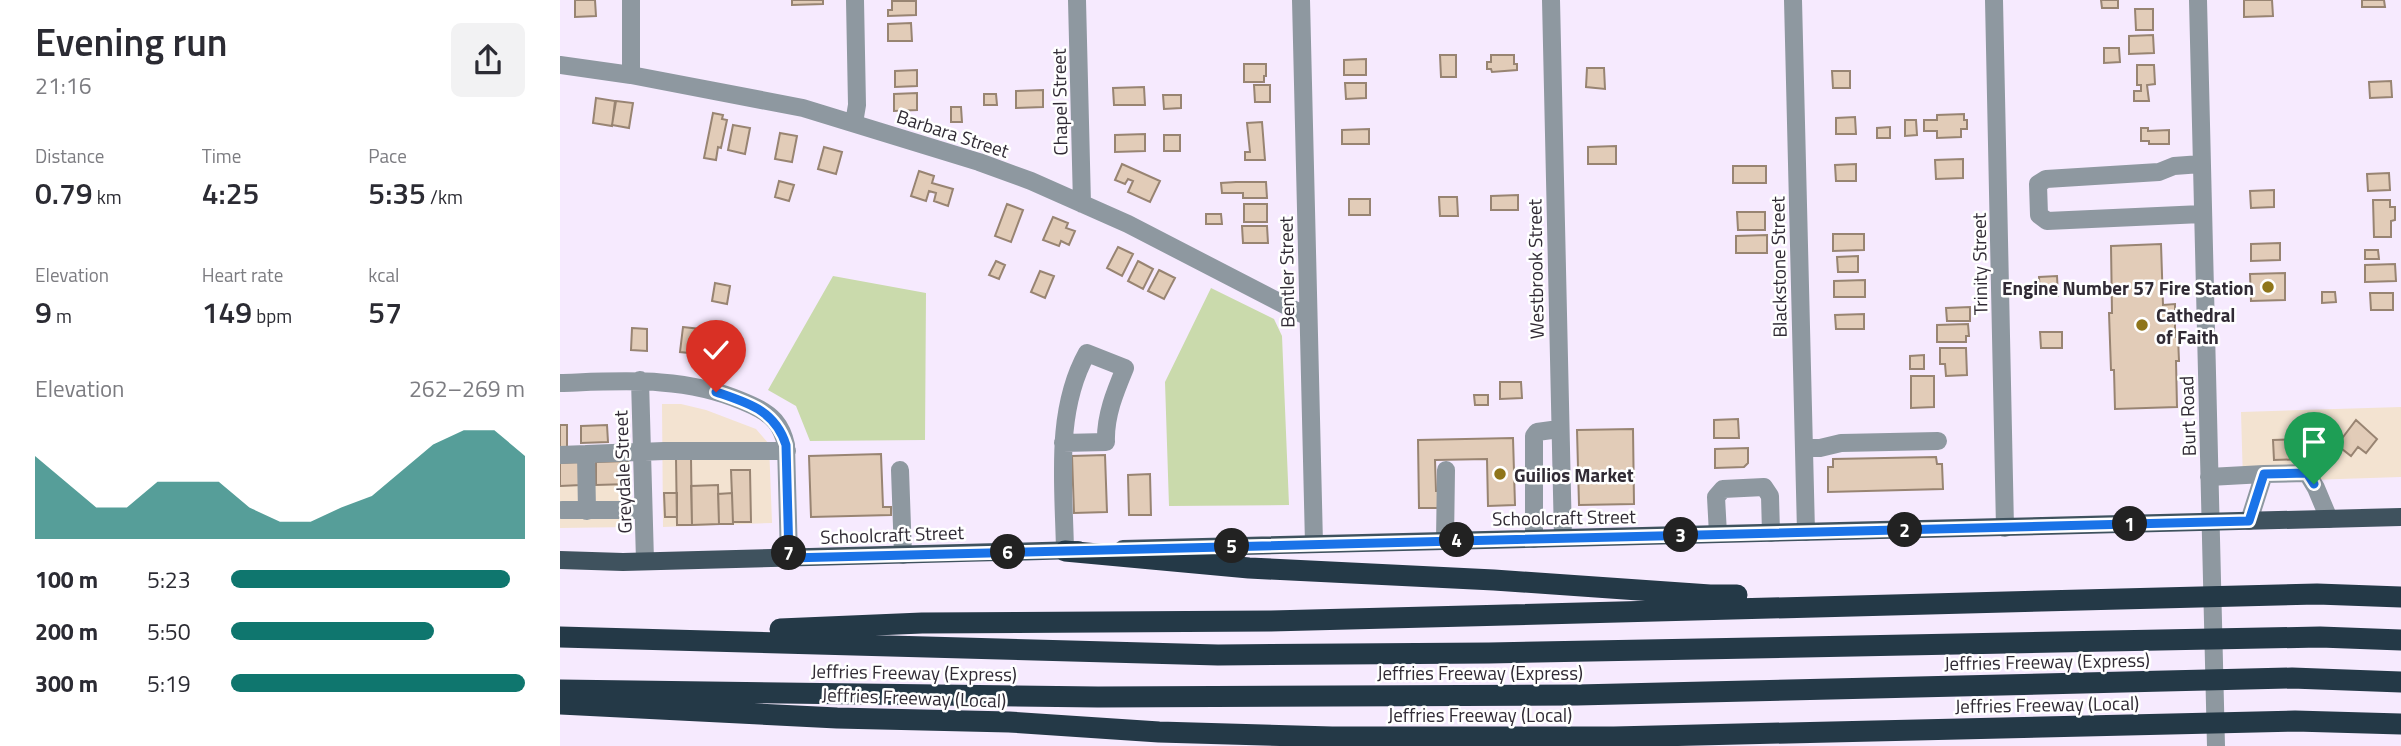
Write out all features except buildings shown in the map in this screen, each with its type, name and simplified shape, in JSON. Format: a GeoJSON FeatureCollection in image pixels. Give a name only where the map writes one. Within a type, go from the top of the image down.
{"type":"FeatureCollection","features":[{"type":"Feature","properties":{"kind":"highway"},"geometry":{"type":"LineString","coordinates":[[1065,551],[1249,568],[1506,580],[1710,595],[1977,592],[2043,601]]}},
{"type":"Feature","properties":{"kind":"highway"},"geometry":{"type":"LineString","coordinates":[[560,637],[922,623],[1271,621],[2317,594],[2401,597]]}},
{"type":"Feature","properties":{"kind":"highway","name":"Jeffries Freeway (Express)"},"geometry":{"type":"LineString","coordinates":[[614,637],[1218,654],[1489,653],[2320,636],[2401,640]]}},
{"type":"Feature","properties":{"kind":"highway","name":"Jeffries Freeway (Express)"},"geometry":{"type":"LineString","coordinates":[[560,690],[1111,697],[1577,695],[2292,678],[2401,682]]}},
{"type":"Feature","properties":{"kind":"highway","name":"Jeffries Freeway (Local)"},"geometry":{"type":"LineString","coordinates":[[560,704],[837,718],[1009,722],[1245,735],[1614,737],[2295,721],[2401,724]]}},
{"type":"Feature","properties":{"kind":"highway"},"geometry":{"type":"LineString","coordinates":[[1615,746],[1737,734]]}},
{"type":"Feature","properties":{"kind":"main road","name":"Schoolcraft Street"},"geometry":{"type":"LineString","coordinates":[[560,560],[789,558],[2401,517]]}},
{"type":"Feature","properties":{"kind":"street"},"geometry":{"type":"LineString","coordinates":[[631,0],[631,75]]}},
{"type":"Feature","properties":{"kind":"street"},"geometry":{"type":"LineString","coordinates":[[854,122],[858,105],[855,0]]}},
{"type":"Feature","properties":{"kind":"street","name":"Chapel Street"},"geometry":{"type":"LineString","coordinates":[[1077,0],[1082,204]]}},
{"type":"Feature","properties":{"kind":"street","name":"Bentler Street"},"geometry":{"type":"LineString","coordinates":[[1301,0],[1314,544]]}},
{"type":"Feature","properties":{"kind":"street","name":"Westbrook Street"},"geometry":{"type":"LineString","coordinates":[[1551,0],[1563,538]]}},
{"type":"Feature","properties":{"kind":"street","name":"Blackstone Street"},"geometry":{"type":"LineString","coordinates":[[1793,0],[1806,532]]}},
{"type":"Feature","properties":{"kind":"street","name":"Trinity Street"},"geometry":{"type":"LineString","coordinates":[[1994,0],[2005,528]]}},
{"type":"Feature","properties":{"kind":"street","name":"Burt Road"},"geometry":{"type":"LineString","coordinates":[[2198,0],[2216,746]]}},
{"type":"Feature","properties":{"kind":"street","name":"Barbara Street"},"geometry":{"type":"LineString","coordinates":[[560,65],[766,100],[854,122],[979,162],[1082,204],[1195,257],[1308,317]]}},
{"type":"Feature","properties":{"kind":"street"},"geometry":{"type":"LineString","coordinates":[[2201,164],[2174,166],[2159,172],[2046,179],[2038,184],[2039,215],[2047,221],[2203,214]]}},
{"type":"Feature","properties":{"kind":"street"},"geometry":{"type":"LineString","coordinates":[[1065,551],[1071,443],[1076,372],[1087,353],[1125,368],[1113,398],[1105,430],[1106,442],[1071,443]]}},
{"type":"Feature","properties":{"kind":"street"},"geometry":{"type":"LineString","coordinates":[[560,383],[640,380],[695,387],[758,408],[775,421],[783,433],[787,451],[789,558]]}},
{"type":"Feature","properties":{"kind":"street","name":"Greydale Street"},"geometry":{"type":"LineString","coordinates":[[640,380],[645,561]]}},
{"type":"Feature","properties":{"kind":"street"},"geometry":{"type":"LineString","coordinates":[[1534,538],[1534,436],[1537,432],[1559,429]]}},
{"type":"Feature","properties":{"kind":"street"},"geometry":{"type":"LineString","coordinates":[[1804,448],[1820,448],[1841,443],[1938,441]]}},
{"type":"Feature","properties":{"kind":"street"},"geometry":{"type":"LineString","coordinates":[[560,455],[787,451]]}},
{"type":"Feature","properties":{"kind":"street"},"geometry":{"type":"LineString","coordinates":[[586,454],[587,511]]}},
{"type":"Feature","properties":{"kind":"street"},"geometry":{"type":"LineString","coordinates":[[900,470],[903,555]]}},
{"type":"Feature","properties":{"kind":"street"},"geometry":{"type":"LineString","coordinates":[[1445,541],[1446,470]]}},
{"type":"Feature","properties":{"kind":"street"},"geometry":{"type":"LineString","coordinates":[[2210,477],[2307,473],[2329,519]]}},
{"type":"Feature","properties":{"kind":"street"},"geometry":{"type":"LineString","coordinates":[[2249,521],[2264,474]]}},
{"type":"Feature","properties":{"kind":"street"},"geometry":{"type":"LineString","coordinates":[[1718,534],[1716,497],[1723,489],[1764,487],[1770,496],[1771,533]]}},
{"type":"Feature","properties":{"kind":"street"},"geometry":{"type":"LineString","coordinates":[[561,513],[643,510]]}},
{"type":"Feature","properties":{"kind":"shaded area"},"geometry":{"type":"Polygon","coordinates":[[[662,404],[681,404],[706,410],[756,429],[769,444],[772,523],[663,527],[662,404]]]}},
{"type":"Feature","properties":{"kind":"shaded area"},"geometry":{"type":"Polygon","coordinates":[[[2401,407],[2401,477],[2243,482],[2241,412],[2401,407]]]}},
{"type":"Feature","properties":{"kind":"shaded area"},"geometry":{"type":"Polygon","coordinates":[[[630,460],[632,527],[560,528],[560,461],[630,460]]]}},
{"type":"Feature","properties":{"kind":"green space"},"geometry":{"type":"Polygon","coordinates":[[[833,276],[926,293],[925,440],[810,441],[796,406],[768,390],[833,276]]]}},
{"type":"Feature","properties":{"kind":"green space"},"geometry":{"type":"Polygon","coordinates":[[[1211,288],[1274,319],[1282,336],[1289,505],[1169,506],[1165,382],[1211,288]]]}},
{"type":"Feature","properties":{"kind":"place","name":"Engine Number 57 Fire Station"},"geometry":{"type":"Point","coordinates":[2268,287]}},
{"type":"Feature","properties":{"kind":"place","name":"Cathedral of Faith"},"geometry":{"type":"Point","coordinates":[2142,325]}},
{"type":"Feature","properties":{"kind":"place","name":"Guilios Market"},"geometry":{"type":"Point","coordinates":[1500,474]}},
{"type":"Feature","properties":{"kind":"route"},"geometry":{"type":"LineString","coordinates":[[716,392],[758,408],[775,421],[783,433],[786,445],[789,558],[2249,521],[2264,474],[2307,473],[2314,484]]}}]}
